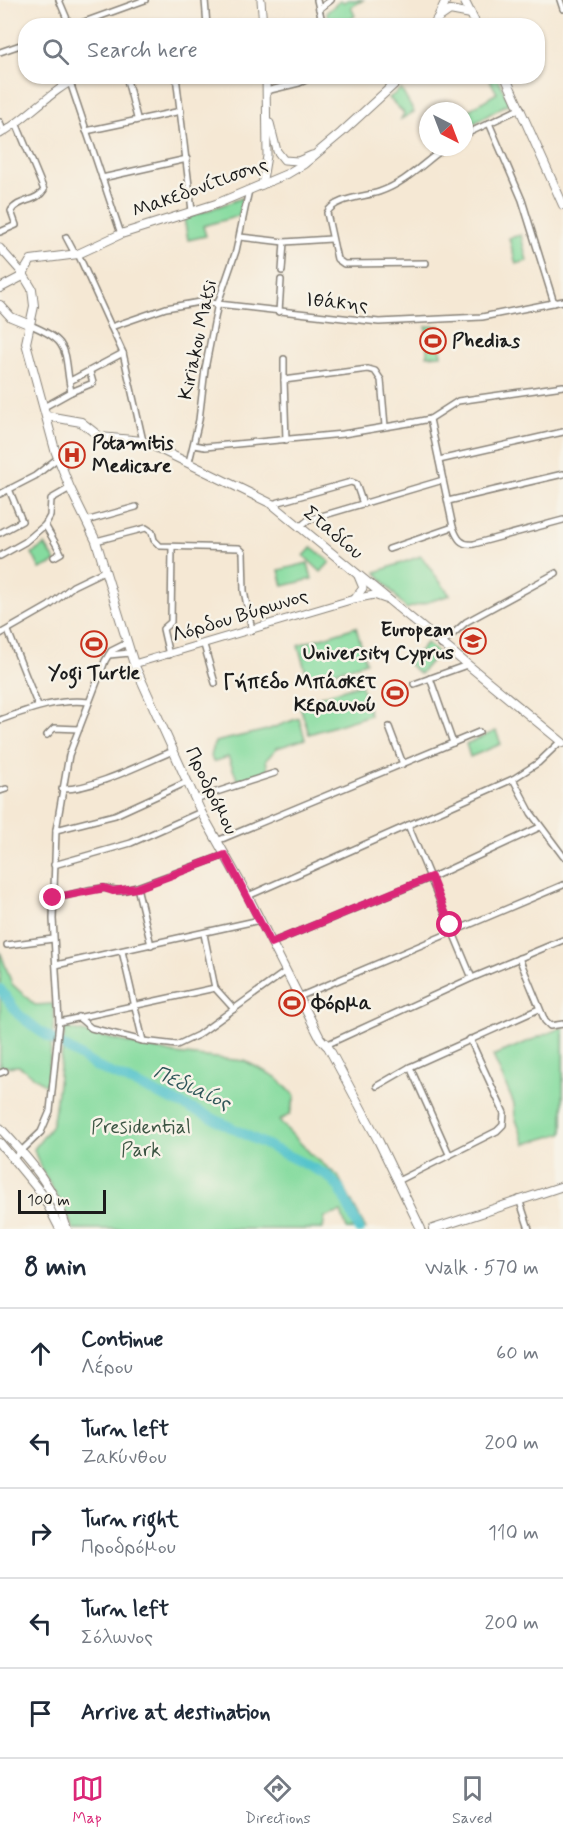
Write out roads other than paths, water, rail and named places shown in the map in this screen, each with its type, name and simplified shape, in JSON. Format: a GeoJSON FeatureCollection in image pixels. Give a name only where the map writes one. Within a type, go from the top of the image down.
{"type":"FeatureCollection","features":[{"type":"Feature","properties":{"kind":"main road"},"geometry":{"type":"LineString","coordinates":[[437,18],[446,0]]}},
{"type":"Feature","properties":{"kind":"main road"},"geometry":{"type":"LineString","coordinates":[[464,0],[473,18]]}},
{"type":"Feature","properties":{"kind":"main road"},"geometry":{"type":"LineString","coordinates":[[440,18],[450,10],[471,14]]}},
{"type":"Feature","properties":{"kind":"main road","name":"Μακεδονίτισσης"},"geometry":{"type":"LineString","coordinates":[[23,274],[31,260],[76,254],[121,234],[262,185],[294,170],[394,84]]}},
{"type":"Feature","properties":{"kind":"main road"},"geometry":{"type":"LineString","coordinates":[[509,84],[563,205]]}},
{"type":"Feature","properties":{"kind":"main road"},"geometry":{"type":"LineString","coordinates":[[0,288],[14,282],[23,274]]}},
{"type":"Feature","properties":{"kind":"main road","name":"Προδρόμου"},"geometry":{"type":"LineString","coordinates":[[23,274],[30,282],[34,298],[26,343],[58,458],[96,541],[134,664],[201,812],[248,896],[320,1038],[327,1045]]}},
{"type":"Feature","properties":{"kind":"main road"},"geometry":{"type":"LineString","coordinates":[[0,306],[11,317],[28,324]]}},
{"type":"Feature","properties":{"kind":"main road","name":"Σταδίου"},"geometry":{"type":"LineString","coordinates":[[47,416],[81,422],[100,437],[142,441],[272,504],[562,742]]}},
{"type":"Feature","properties":{"kind":"main road","name":"Προδρόμου"},"geometry":{"type":"LineString","coordinates":[[285,972],[292,977],[421,1229]]}},
{"type":"Feature","properties":{"kind":"main road"},"geometry":{"type":"LineString","coordinates":[[0,1128],[22,1152],[50,1189],[67,1229]]}},
{"type":"Feature","properties":{"kind":"main road"},"geometry":{"type":"LineString","coordinates":[[0,1143],[42,1194],[60,1229]]}},
{"type":"Feature","properties":{"kind":"main road"},"geometry":{"type":"LineString","coordinates":[[433,1229],[563,1186]]}},
{"type":"Feature","properties":{"kind":"street"},"geometry":{"type":"LineString","coordinates":[[59,0],[68,18]]}},
{"type":"Feature","properties":{"kind":"street"},"geometry":{"type":"LineString","coordinates":[[118,0],[121,8]]}},
{"type":"Feature","properties":{"kind":"street"},"geometry":{"type":"LineString","coordinates":[[94,18],[145,0]]}},
{"type":"Feature","properties":{"kind":"street"},"geometry":{"type":"LineString","coordinates":[[205,0],[206,18]]}},
{"type":"Feature","properties":{"kind":"street"},"geometry":{"type":"LineString","coordinates":[[261,0],[262,18]]}},
{"type":"Feature","properties":{"kind":"street"},"geometry":{"type":"LineString","coordinates":[[317,0],[321,18]]}},
{"type":"Feature","properties":{"kind":"street"},"geometry":{"type":"LineString","coordinates":[[319,9],[331,0]]}},
{"type":"Feature","properties":{"kind":"street"},"geometry":{"type":"LineString","coordinates":[[560,0],[563,9]]}},
{"type":"Feature","properties":{"kind":"street"},"geometry":{"type":"LineString","coordinates":[[0,52],[18,46]]}},
{"type":"Feature","properties":{"kind":"street"},"geometry":{"type":"LineString","coordinates":[[0,122],[2,133],[17,125],[55,91],[67,84]]}},
{"type":"Feature","properties":{"kind":"street"},"geometry":{"type":"LineString","coordinates":[[71,84],[121,234]]}},
{"type":"Feature","properties":{"kind":"street"},"geometry":{"type":"LineString","coordinates":[[128,84],[137,118]]}},
{"type":"Feature","properties":{"kind":"street"},"geometry":{"type":"LineString","coordinates":[[177,84],[192,211]]}},
{"type":"Feature","properties":{"kind":"street"},"geometry":{"type":"LineString","coordinates":[[262,185],[267,156],[266,84]]}},
{"type":"Feature","properties":{"kind":"street"},"geometry":{"type":"LineString","coordinates":[[266,90],[294,84]]}},
{"type":"Feature","properties":{"kind":"street"},"geometry":{"type":"LineString","coordinates":[[473,131],[521,108]]}},
{"type":"Feature","properties":{"kind":"street"},"geometry":{"type":"LineString","coordinates":[[86,131],[137,118],[181,111]]}},
{"type":"Feature","properties":{"kind":"street"},"geometry":{"type":"LineString","coordinates":[[267,112],[280,156],[293,162],[316,153]]}},
{"type":"Feature","properties":{"kind":"street"},"geometry":{"type":"LineString","coordinates":[[489,123],[522,200],[554,303]]}},
{"type":"Feature","properties":{"kind":"street"},"geometry":{"type":"LineString","coordinates":[[0,232],[17,223],[11,211],[15,205],[40,195],[44,190],[17,125]]}},
{"type":"Feature","properties":{"kind":"street"},"geometry":{"type":"LineString","coordinates":[[426,263],[344,264],[337,259],[326,216],[332,205],[381,192],[402,182],[435,156]]}},
{"type":"Feature","properties":{"kind":"street"},"geometry":{"type":"LineString","coordinates":[[102,178],[187,159]]}},
{"type":"Feature","properties":{"kind":"street","name":"Kiriakou Matsi"},"geometry":{"type":"LineString","coordinates":[[189,462],[194,445],[205,369],[218,303],[240,237],[249,190]]}},
{"type":"Feature","properties":{"kind":"street"},"geometry":{"type":"LineString","coordinates":[[66,237],[123,353],[142,441]]}},
{"type":"Feature","properties":{"kind":"street"},"geometry":{"type":"LineString","coordinates":[[240,237],[284,242],[331,239]]}},
{"type":"Feature","properties":{"kind":"street"},"geometry":{"type":"LineString","coordinates":[[282,271],[284,242]]}},
{"type":"Feature","properties":{"kind":"street"},"geometry":{"type":"LineString","coordinates":[[0,248],[23,274]]}},
{"type":"Feature","properties":{"kind":"street"},"geometry":{"type":"LineString","coordinates":[[279,312],[281,280]]}},
{"type":"Feature","properties":{"kind":"street","name":"Ιθάκης"},"geometry":{"type":"LineString","coordinates":[[111,327],[166,308],[200,302],[370,321],[411,321],[482,317],[563,301]]}},
{"type":"Feature","properties":{"kind":"street"},"geometry":{"type":"LineString","coordinates":[[28,324],[56,336],[62,342],[71,392]]}},
{"type":"Feature","properties":{"kind":"street"},"geometry":{"type":"LineString","coordinates":[[70,381],[123,353]]}},
{"type":"Feature","properties":{"kind":"street"},"geometry":{"type":"LineString","coordinates":[[284,359],[286,440]]}},
{"type":"Feature","properties":{"kind":"street"},"geometry":{"type":"LineString","coordinates":[[284,380],[368,369],[375,371],[381,380],[385,426]]}},
{"type":"Feature","properties":{"kind":"street"},"geometry":{"type":"LineString","coordinates":[[44,407],[93,383],[90,372]]}},
{"type":"Feature","properties":{"kind":"street"},"geometry":{"type":"LineString","coordinates":[[194,445],[206,447],[286,440],[430,419],[458,402],[563,386]]}},
{"type":"Feature","properties":{"kind":"street"},"geometry":{"type":"LineString","coordinates":[[430,419],[453,527],[456,537],[463,543],[474,544],[563,520]]}},
{"type":"Feature","properties":{"kind":"street"},"geometry":{"type":"LineString","coordinates":[[439,460],[563,432]]}},
{"type":"Feature","properties":{"kind":"street"},"geometry":{"type":"LineString","coordinates":[[0,494],[35,476],[58,458]]}},
{"type":"Feature","properties":{"kind":"street"},"geometry":{"type":"LineString","coordinates":[[448,501],[563,474]]}},
{"type":"Feature","properties":{"kind":"street"},"geometry":{"type":"LineString","coordinates":[[301,526],[308,520],[442,480]]}},
{"type":"Feature","properties":{"kind":"street"},"geometry":{"type":"LineString","coordinates":[[272,504],[351,482],[356,484],[363,504]]}},
{"type":"Feature","properties":{"kind":"street"},"geometry":{"type":"LineString","coordinates":[[0,556],[25,543],[45,525],[50,516],[51,499],[70,488]]}},
{"type":"Feature","properties":{"kind":"street"},"geometry":{"type":"LineString","coordinates":[[0,533],[22,521],[9,489]]}},
{"type":"Feature","properties":{"kind":"street"},"geometry":{"type":"LineString","coordinates":[[86,521],[136,507]]}},
{"type":"Feature","properties":{"kind":"street"},"geometry":{"type":"LineString","coordinates":[[45,525],[61,553],[54,557]]}},
{"type":"Feature","properties":{"kind":"street"},"geometry":{"type":"LineString","coordinates":[[389,549],[453,527]]}},
{"type":"Feature","properties":{"kind":"street"},"geometry":{"type":"LineString","coordinates":[[96,541],[146,528],[152,532],[157,545],[172,548],[210,545],[237,546],[241,550],[244,591],[252,630]]}},
{"type":"Feature","properties":{"kind":"street"},"geometry":{"type":"LineString","coordinates":[[169,655],[163,630],[171,622],[172,548]]}},
{"type":"Feature","properties":{"kind":"street"},"geometry":{"type":"LineString","coordinates":[[0,634],[49,606],[73,586],[104,571]]}},
{"type":"Feature","properties":{"kind":"street"},"geometry":{"type":"LineString","coordinates":[[441,645],[466,622],[556,573]]}},
{"type":"Feature","properties":{"kind":"street"},"geometry":{"type":"LineString","coordinates":[[354,599],[363,588],[357,575]]}},
{"type":"Feature","properties":{"kind":"street","name":"Λόρδου Βύρωνος"},"geometry":{"type":"LineString","coordinates":[[134,664],[354,599],[374,595],[388,600]]}},
{"type":"Feature","properties":{"kind":"street"},"geometry":{"type":"LineString","coordinates":[[8,631],[38,706]]}},
{"type":"Feature","properties":{"kind":"street"},"geometry":{"type":"LineString","coordinates":[[14,1158],[45,1126],[52,1089],[59,1022],[53,939],[54,865],[62,789],[79,729],[108,655],[127,643]]}},
{"type":"Feature","properties":{"kind":"street"},"geometry":{"type":"LineString","coordinates":[[204,645],[215,683]]}},
{"type":"Feature","properties":{"kind":"street"},"geometry":{"type":"LineString","coordinates":[[108,655],[130,653]]}},
{"type":"Feature","properties":{"kind":"street"},"geometry":{"type":"LineString","coordinates":[[414,684],[467,665]]}},
{"type":"Feature","properties":{"kind":"street"},"geometry":{"type":"LineString","coordinates":[[430,678],[453,743]]}},
{"type":"Feature","properties":{"kind":"street"},"geometry":{"type":"LineString","coordinates":[[0,720],[38,706],[89,702]]}},
{"type":"Feature","properties":{"kind":"street"},"geometry":{"type":"LineString","coordinates":[[388,727],[404,764]]}},
{"type":"Feature","properties":{"kind":"street"},"geometry":{"type":"LineString","coordinates":[[47,735],[54,728],[79,729]]}},
{"type":"Feature","properties":{"kind":"street"},"geometry":{"type":"LineString","coordinates":[[217,841],[479,732]]}},
{"type":"Feature","properties":{"kind":"street"},"geometry":{"type":"LineString","coordinates":[[248,896],[513,779],[538,763],[562,742]]}},
{"type":"Feature","properties":{"kind":"street"},"geometry":{"type":"LineString","coordinates":[[62,789],[70,790],[118,774],[173,751]]}},
{"type":"Feature","properties":{"kind":"street"},"geometry":{"type":"LineString","coordinates":[[195,799],[275,773]]}},
{"type":"Feature","properties":{"kind":"street"},"geometry":{"type":"LineString","coordinates":[[513,779],[540,827],[563,856]]}},
{"type":"Feature","properties":{"kind":"street"},"geometry":{"type":"LineString","coordinates":[[56,830],[115,815],[187,782]]}},
{"type":"Feature","properties":{"kind":"street"},"geometry":{"type":"LineString","coordinates":[[54,865],[131,843],[201,812]]}},
{"type":"Feature","properties":{"kind":"street"},"geometry":{"type":"LineString","coordinates":[[408,825],[472,978]]}},
{"type":"Feature","properties":{"kind":"street"},"geometry":{"type":"LineString","coordinates":[[271,943],[431,877],[540,827]]}},
{"type":"Feature","properties":{"kind":"street"},"geometry":{"type":"LineString","coordinates":[[53,898],[104,888],[113,891],[137,888],[225,855]]}},
{"type":"Feature","properties":{"kind":"street"},"geometry":{"type":"LineString","coordinates":[[301,996],[563,885]]}},
{"type":"Feature","properties":{"kind":"street"},"geometry":{"type":"LineString","coordinates":[[137,888],[151,945]]}},
{"type":"Feature","properties":{"kind":"street"},"geometry":{"type":"LineString","coordinates":[[56,965],[260,920]]}},
{"type":"Feature","properties":{"kind":"street"},"geometry":{"type":"LineString","coordinates":[[204,934],[215,988],[234,1009]]}},
{"type":"Feature","properties":{"kind":"street"},"geometry":{"type":"LineString","coordinates":[[7,945],[53,939]]}},
{"type":"Feature","properties":{"kind":"street"},"geometry":{"type":"LineString","coordinates":[[327,1045],[472,978],[563,940]]}},
{"type":"Feature","properties":{"kind":"street"},"geometry":{"type":"LineString","coordinates":[[122,951],[143,1041]]}},
{"type":"Feature","properties":{"kind":"street"},"geometry":{"type":"LineString","coordinates":[[519,958],[540,1009],[550,1026],[563,1024]]}},
{"type":"Feature","properties":{"kind":"street"},"geometry":{"type":"LineString","coordinates":[[78,1017],[91,1028],[143,1041],[167,1045],[186,1042],[285,972]]}},
{"type":"Feature","properties":{"kind":"street"},"geometry":{"type":"LineString","coordinates":[[59,1022],[215,988]]}},
{"type":"Feature","properties":{"kind":"street"},"geometry":{"type":"LineString","coordinates":[[377,1086],[410,1067],[540,1009]]}},
{"type":"Feature","properties":{"kind":"street"},"geometry":{"type":"LineString","coordinates":[[398,1181],[497,1131],[505,1120],[470,1039]]}},
{"type":"Feature","properties":{"kind":"street"},"geometry":{"type":"LineString","coordinates":[[410,1067],[449,1154]]}},
{"type":"Feature","properties":{"kind":"street"},"geometry":{"type":"LineString","coordinates":[[519,1199],[529,1229]]}},
{"type":"Feature","properties":{"kind":"waterway","name":"Πεδιαίος"},"geometry":{"type":"LineString","coordinates":[[0,989],[18,1014],[38,1030],[97,1067],[206,1115],[327,1175],[340,1189],[359,1229]]}},
{"type":"Feature","properties":{"kind":"place","name":"Phedias"},"geometry":{"type":"Point","coordinates":[433,341]}},
{"type":"Feature","properties":{"kind":"place","name":"Potamitis Medicare"},"geometry":{"type":"Point","coordinates":[72,455]}},
{"type":"Feature","properties":{"kind":"place","name":"European University Cyprus"},"geometry":{"type":"Point","coordinates":[473,641]}},
{"type":"Feature","properties":{"kind":"place","name":"Yogi Turtle"},"geometry":{"type":"Point","coordinates":[94,644]}},
{"type":"Feature","properties":{"kind":"place","name":"Γήπεδο Μπάσκετ Κεραυνού"},"geometry":{"type":"Point","coordinates":[395,693]}},
{"type":"Feature","properties":{"kind":"place","name":"Φόρμα"},"geometry":{"type":"Point","coordinates":[292,1003]}},
{"type":"Feature","properties":{"kind":"park label","name":"Presidential Park"},"geometry":{"type":"Point","coordinates":[141,1138]}}]}
